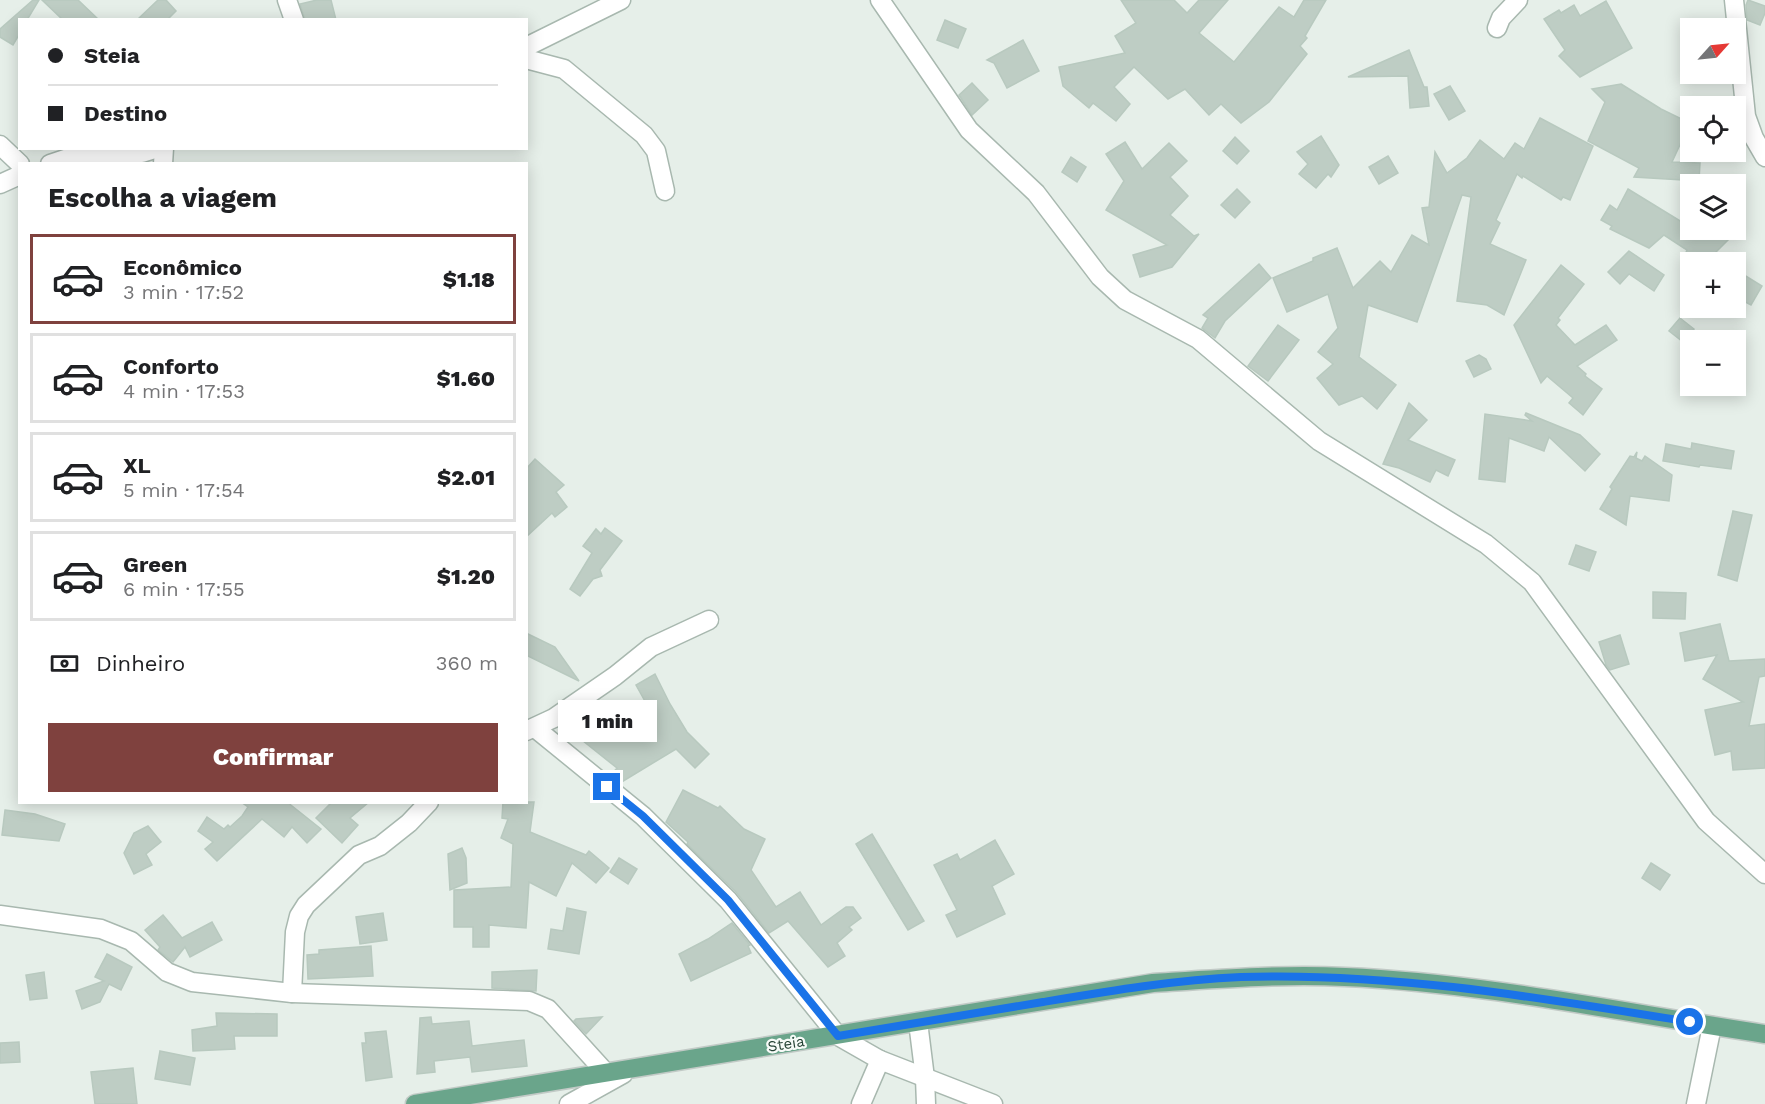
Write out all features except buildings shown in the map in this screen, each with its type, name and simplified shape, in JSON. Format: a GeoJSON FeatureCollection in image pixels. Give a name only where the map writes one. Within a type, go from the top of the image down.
{"type":"FeatureCollection","features":[{"type":"Feature","properties":{"kind":"main road","name":"Steia"},"geometry":{"type":"LineString","coordinates":[[415,1104],[1153,983],[1240,977],[1344,977],[1536,997],[1765,1034]]}},
{"type":"Feature","properties":{"kind":"street"},"geometry":{"type":"LineString","coordinates":[[287,0],[293,18]]}},
{"type":"Feature","properties":{"kind":"street"},"geometry":{"type":"LineString","coordinates":[[528,46],[621,0]]}},
{"type":"Feature","properties":{"kind":"street"},"geometry":{"type":"LineString","coordinates":[[880,0],[969,129],[1036,193],[1100,277],[1125,300],[1198,339],[1319,441],[1486,543],[1532,582],[1706,821],[1765,874]]}},
{"type":"Feature","properties":{"kind":"street"},"geometry":{"type":"LineString","coordinates":[[1497,28],[1501,18],[1518,0]]}},
{"type":"Feature","properties":{"kind":"street"},"geometry":{"type":"LineString","coordinates":[[1734,0],[1746,116],[1754,138],[1765,157]]}},
{"type":"Feature","properties":{"kind":"street"},"geometry":{"type":"LineString","coordinates":[[528,60],[564,69],[644,135],[656,151],[665,191]]}},
{"type":"Feature","properties":{"kind":"street"},"geometry":{"type":"LineString","coordinates":[[0,145],[18,162]]}},
{"type":"Feature","properties":{"kind":"street"},"geometry":{"type":"LineString","coordinates":[[56,162],[83,153],[142,153],[152,150]]}},
{"type":"Feature","properties":{"kind":"street"},"geometry":{"type":"LineString","coordinates":[[0,184],[18,176]]}},
{"type":"Feature","properties":{"kind":"street"},"geometry":{"type":"LineString","coordinates":[[709,620],[651,647],[615,676],[554,718],[531,730],[643,816],[728,900],[838,1036],[880,1060],[993,1104]]}},
{"type":"Feature","properties":{"kind":"street"},"geometry":{"type":"LineString","coordinates":[[292,993],[295,932],[299,916],[306,905],[359,855],[380,846],[409,823],[427,804]]}},
{"type":"Feature","properties":{"kind":"street"},"geometry":{"type":"LineString","coordinates":[[0,915],[101,929],[118,934],[131,941],[167,972],[192,982],[292,993],[529,1001],[548,1009],[607,1074]]}},
{"type":"Feature","properties":{"kind":"street"},"geometry":{"type":"LineString","coordinates":[[918,1022],[926,1104]]}},
{"type":"Feature","properties":{"kind":"street"},"geometry":{"type":"LineString","coordinates":[[1696,1104],[1712,1026]]}},
{"type":"Feature","properties":{"kind":"street"},"geometry":{"type":"LineString","coordinates":[[861,1104],[880,1060]]}},
{"type":"Feature","properties":{"kind":"street"},"geometry":{"type":"LineString","coordinates":[[569,1104],[632,1069]]}},
{"type":"Feature","properties":{"kind":"route"},"geometry":{"type":"LineString","coordinates":[[607,787],[643,816],[728,900],[838,1036],[1153,983],[1240,977],[1344,977],[1443,986],[1536,997],[1690,1022]]}}]}
